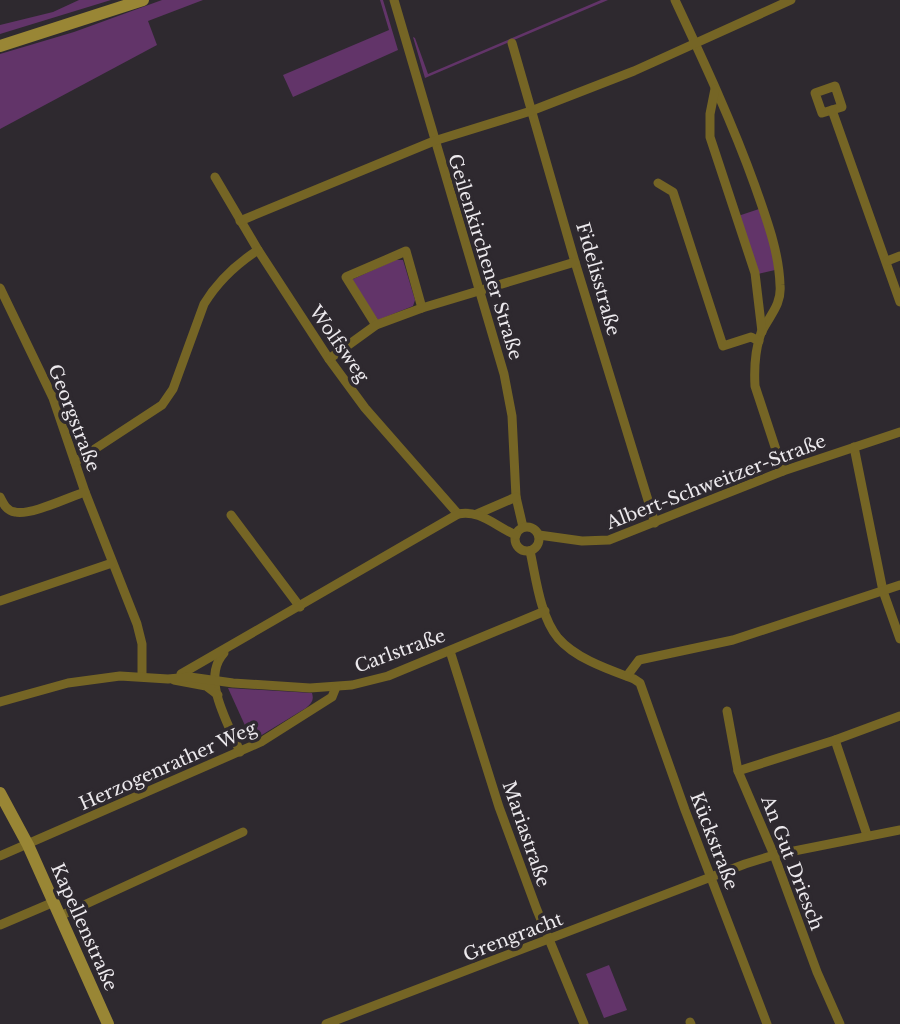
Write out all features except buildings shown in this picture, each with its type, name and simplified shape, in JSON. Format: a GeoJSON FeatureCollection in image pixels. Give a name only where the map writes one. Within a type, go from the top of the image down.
{"type":"FeatureCollection","features":[{"type":"Feature","properties":{"kind":"street"},"geometry":{"type":"LineString","coordinates":[[0,46],[143,0]]}},
{"type":"Feature","properties":{"kind":"street","name":"Geilenkirchener Straße"},"geometry":{"type":"LineString","coordinates":[[394,0],[503,374],[512,416],[516,497],[523,527]]}},
{"type":"Feature","properties":{"kind":"street"},"geometry":{"type":"LineString","coordinates":[[675,0],[715,89],[722,97],[763,207],[777,257],[780,296],[761,336],[755,357],[755,386],[783,471]]}},
{"type":"Feature","properties":{"kind":"street"},"geometry":{"type":"LineString","coordinates":[[240,221],[434,141],[531,111],[634,71],[791,0]]}},
{"type":"Feature","properties":{"kind":"street","name":"Fidelisstraße"},"geometry":{"type":"LineString","coordinates":[[512,43],[575,262],[655,523]]}},
{"type":"Feature","properties":{"kind":"street"},"geometry":{"type":"LineString","coordinates":[[715,89],[710,114],[710,137],[755,273],[761,336]]}},
{"type":"Feature","properties":{"kind":"street"},"geometry":{"type":"LineString","coordinates":[[832,110],[900,302]]}},
{"type":"Feature","properties":{"kind":"street","name":"Wolfsweg"},"geometry":{"type":"LineString","coordinates":[[215,177],[258,250],[329,359],[365,408],[458,514]]}},
{"type":"Feature","properties":{"kind":"street"},"geometry":{"type":"LineString","coordinates":[[658,183],[673,192],[723,346],[761,336]]}},
{"type":"Feature","properties":{"kind":"street"},"geometry":{"type":"LineString","coordinates":[[75,462],[162,405],[173,389],[204,304],[223,277],[258,250]]}},
{"type":"Feature","properties":{"kind":"street"},"geometry":{"type":"LineString","coordinates":[[376,325],[346,277],[406,251],[422,308]]}},
{"type":"Feature","properties":{"kind":"street"},"geometry":{"type":"LineString","coordinates":[[887,261],[900,256]]}},
{"type":"Feature","properties":{"kind":"street"},"geometry":{"type":"LineString","coordinates":[[329,359],[376,325],[422,308],[575,262]]}},
{"type":"Feature","properties":{"kind":"street","name":"Georgstraße"},"geometry":{"type":"LineString","coordinates":[[0,288],[2,300],[53,398],[85,492],[137,624],[142,644],[142,677]]}},
{"type":"Feature","properties":{"kind":"street","name":"Albert-Schweitzer-Straße"},"geometry":{"type":"LineString","coordinates":[[539,535],[582,541],[609,540],[783,471],[900,432]]}},
{"type":"Feature","properties":{"kind":"street"},"geometry":{"type":"LineString","coordinates":[[854,447],[883,591],[900,639]]}},
{"type":"Feature","properties":{"kind":"street"},"geometry":{"type":"LineString","coordinates":[[0,497],[5,507],[13,512],[24,513],[85,492]]}},
{"type":"Feature","properties":{"kind":"street"},"geometry":{"type":"LineString","coordinates":[[477,514],[516,497]]}},
{"type":"Feature","properties":{"kind":"street"},"geometry":{"type":"LineString","coordinates":[[168,679],[188,672],[458,514],[477,514],[516,534]]}},
{"type":"Feature","properties":{"kind":"street"},"geometry":{"type":"LineString","coordinates":[[231,515],[300,607]]}},
{"type":"Feature","properties":{"kind":"street"},"geometry":{"type":"LineString","coordinates":[[523,527],[533,527],[539,535],[538,546],[530,551],[520,549],[516,545],[516,534],[523,527]]}},
{"type":"Feature","properties":{"kind":"street"},"geometry":{"type":"LineString","coordinates":[[530,551],[545,611],[558,638],[568,647],[626,676],[639,660],[733,640],[900,585]]}},
{"type":"Feature","properties":{"kind":"street"},"geometry":{"type":"LineString","coordinates":[[0,601],[112,563]]}},
{"type":"Feature","properties":{"kind":"street","name":"Carlstraße"},"geometry":{"type":"LineString","coordinates":[[168,679],[190,677],[310,688],[369,682],[545,611]]}},
{"type":"Feature","properties":{"kind":"street"},"geometry":{"type":"LineString","coordinates":[[231,647],[217,661],[214,672],[218,695],[240,752]]}},
{"type":"Feature","properties":{"kind":"street","name":"Mariastraße"},"geometry":{"type":"LineString","coordinates":[[450,651],[499,807],[537,910],[584,1024]]}},
{"type":"Feature","properties":{"kind":"street","name":"Kückstraße"},"geometry":{"type":"LineString","coordinates":[[626,676],[640,683],[709,876],[767,1024]]}},
{"type":"Feature","properties":{"kind":"street","name":"Carlstraße"},"geometry":{"type":"LineString","coordinates":[[0,702],[94,678],[168,679],[206,686],[218,695]]}},
{"type":"Feature","properties":{"kind":"street","name":"Herzogenrather Weg"},"geometry":{"type":"LineString","coordinates":[[0,856],[261,742],[332,697],[336,687]]}},
{"type":"Feature","properties":{"kind":"street","name":"An Gut Driesch"},"geometry":{"type":"LineString","coordinates":[[727,710],[738,771],[774,855],[839,1024]]}},
{"type":"Feature","properties":{"kind":"street"},"geometry":{"type":"LineString","coordinates":[[738,771],[900,716]]}},
{"type":"Feature","properties":{"kind":"street"},"geometry":{"type":"LineString","coordinates":[[835,740],[867,835]]}},
{"type":"Feature","properties":{"kind":"street","name":"Kapellenstraße"},"geometry":{"type":"LineString","coordinates":[[0,793],[28,845],[108,1024]]}},
{"type":"Feature","properties":{"kind":"street","name":"Grengracht"},"geometry":{"type":"LineString","coordinates":[[326,1024],[550,940],[709,876],[774,855],[900,830]]}},
{"type":"Feature","properties":{"kind":"street"},"geometry":{"type":"LineString","coordinates":[[60,916],[243,832]]}},
{"type":"Feature","properties":{"kind":"street"},"geometry":{"type":"LineString","coordinates":[[0,925],[54,902]]}},
{"type":"Feature","properties":{"kind":"shaded area"},"geometry":{"type":"Polygon","coordinates":[[[79,0],[111,0],[0,34],[0,25],[53,12],[79,0]]]}},
{"type":"Feature","properties":{"kind":"shaded area"},"geometry":{"type":"Polygon","coordinates":[[[162,0],[203,0],[148,21],[157,45],[0,129],[0,54],[74,32],[162,0]]]}},
{"type":"Feature","properties":{"kind":"shaded area"},"geometry":{"type":"Polygon","coordinates":[[[380,0],[383,0],[398,50],[293,97],[283,75],[389,30],[380,0]]]}},
{"type":"Feature","properties":{"kind":"shaded area"},"geometry":{"type":"Polygon","coordinates":[[[601,0],[608,0],[425,78],[413,37],[428,74],[601,0]]]}},
{"type":"Feature","properties":{"kind":"shaded area"},"geometry":{"type":"Polygon","coordinates":[[[759,209],[770,240],[775,270],[758,274],[738,216],[759,209]]]}},
{"type":"Feature","properties":{"kind":"shaded area"},"geometry":{"type":"Polygon","coordinates":[[[395,260],[403,260],[415,300],[413,306],[378,320],[351,280],[395,260]]]}},
{"type":"Feature","properties":{"kind":"shaded area"},"geometry":{"type":"Polygon","coordinates":[[[228,688],[312,693],[313,700],[306,708],[252,741],[228,688]]]}},
{"type":"Feature","properties":{"kind":"shaded area"},"geometry":{"type":"Polygon","coordinates":[[[609,965],[627,1010],[604,1018],[586,974],[609,965]]]}}]}
